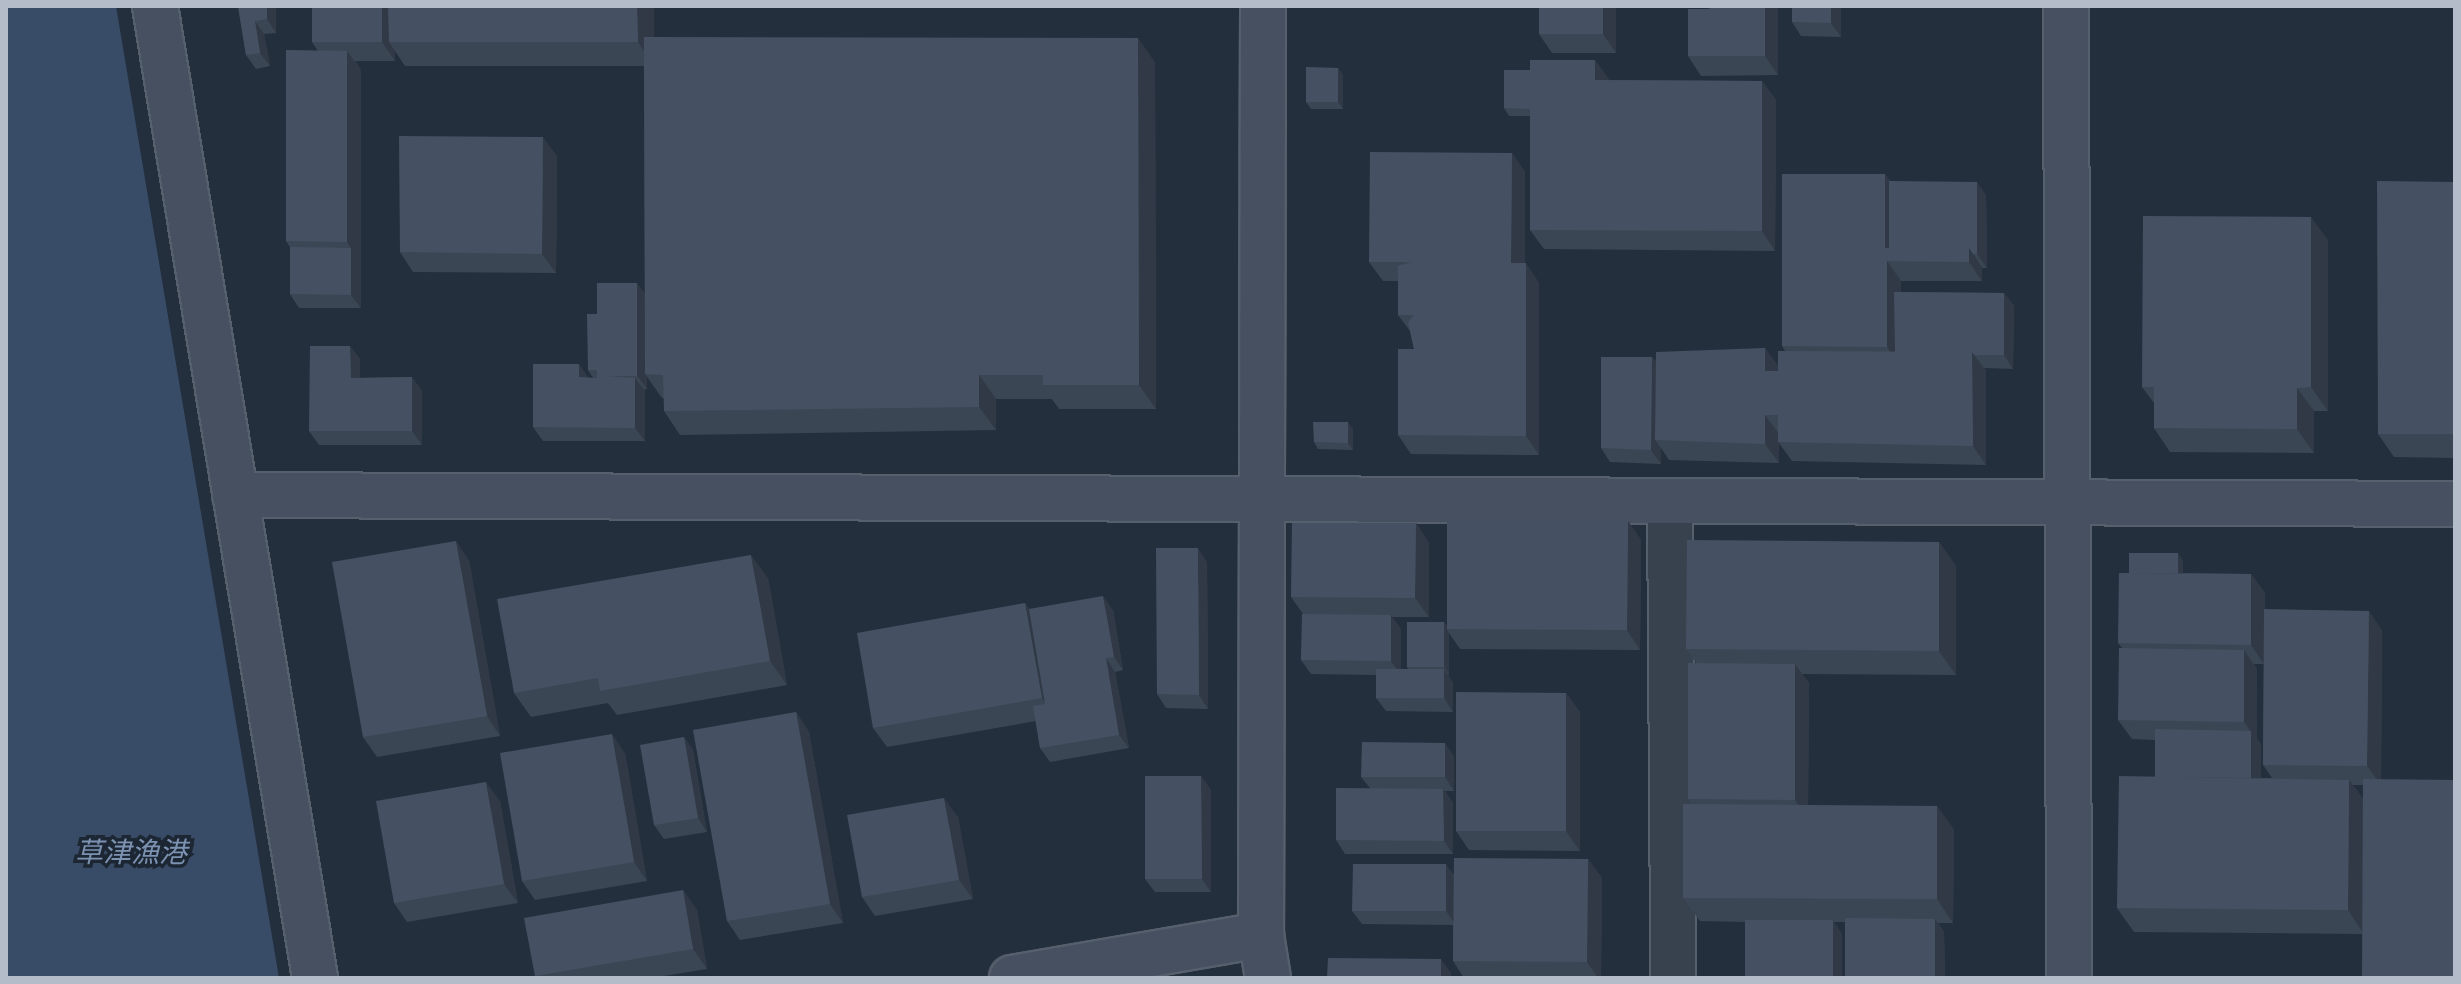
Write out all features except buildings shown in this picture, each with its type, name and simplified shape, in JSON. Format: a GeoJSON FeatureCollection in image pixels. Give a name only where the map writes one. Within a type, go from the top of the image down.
{"type":"FeatureCollection","features":[{"type":"Feature","properties":{"kind":"street"},"geometry":{"type":"LineString","coordinates":[[155,6],[315,978]]}},
{"type":"Feature","properties":{"kind":"street"},"geometry":{"type":"LineString","coordinates":[[1263,6],[1261,935],[1268,978]]}},
{"type":"Feature","properties":{"kind":"street"},"geometry":{"type":"LineString","coordinates":[[2066,6],[2064,502],[2069,978]]}},
{"type":"Feature","properties":{"kind":"street"},"geometry":{"type":"LineString","coordinates":[[235,495],[1262,500],[1670,506],[2064,502],[2455,504]]}},
{"type":"Feature","properties":{"kind":"street"},"geometry":{"type":"LineString","coordinates":[[1670,506],[1673,978]]}},
{"type":"Feature","properties":{"kind":"street"},"geometry":{"type":"LineString","coordinates":[[1012,978],[1261,935]]}},
{"type":"Feature","properties":{"kind":"water","name":"草津漁港"},"geometry":{"type":"Polygon","coordinates":[[[6,6],[116,6],[279,978],[6,978],[6,6]]]}}]}
